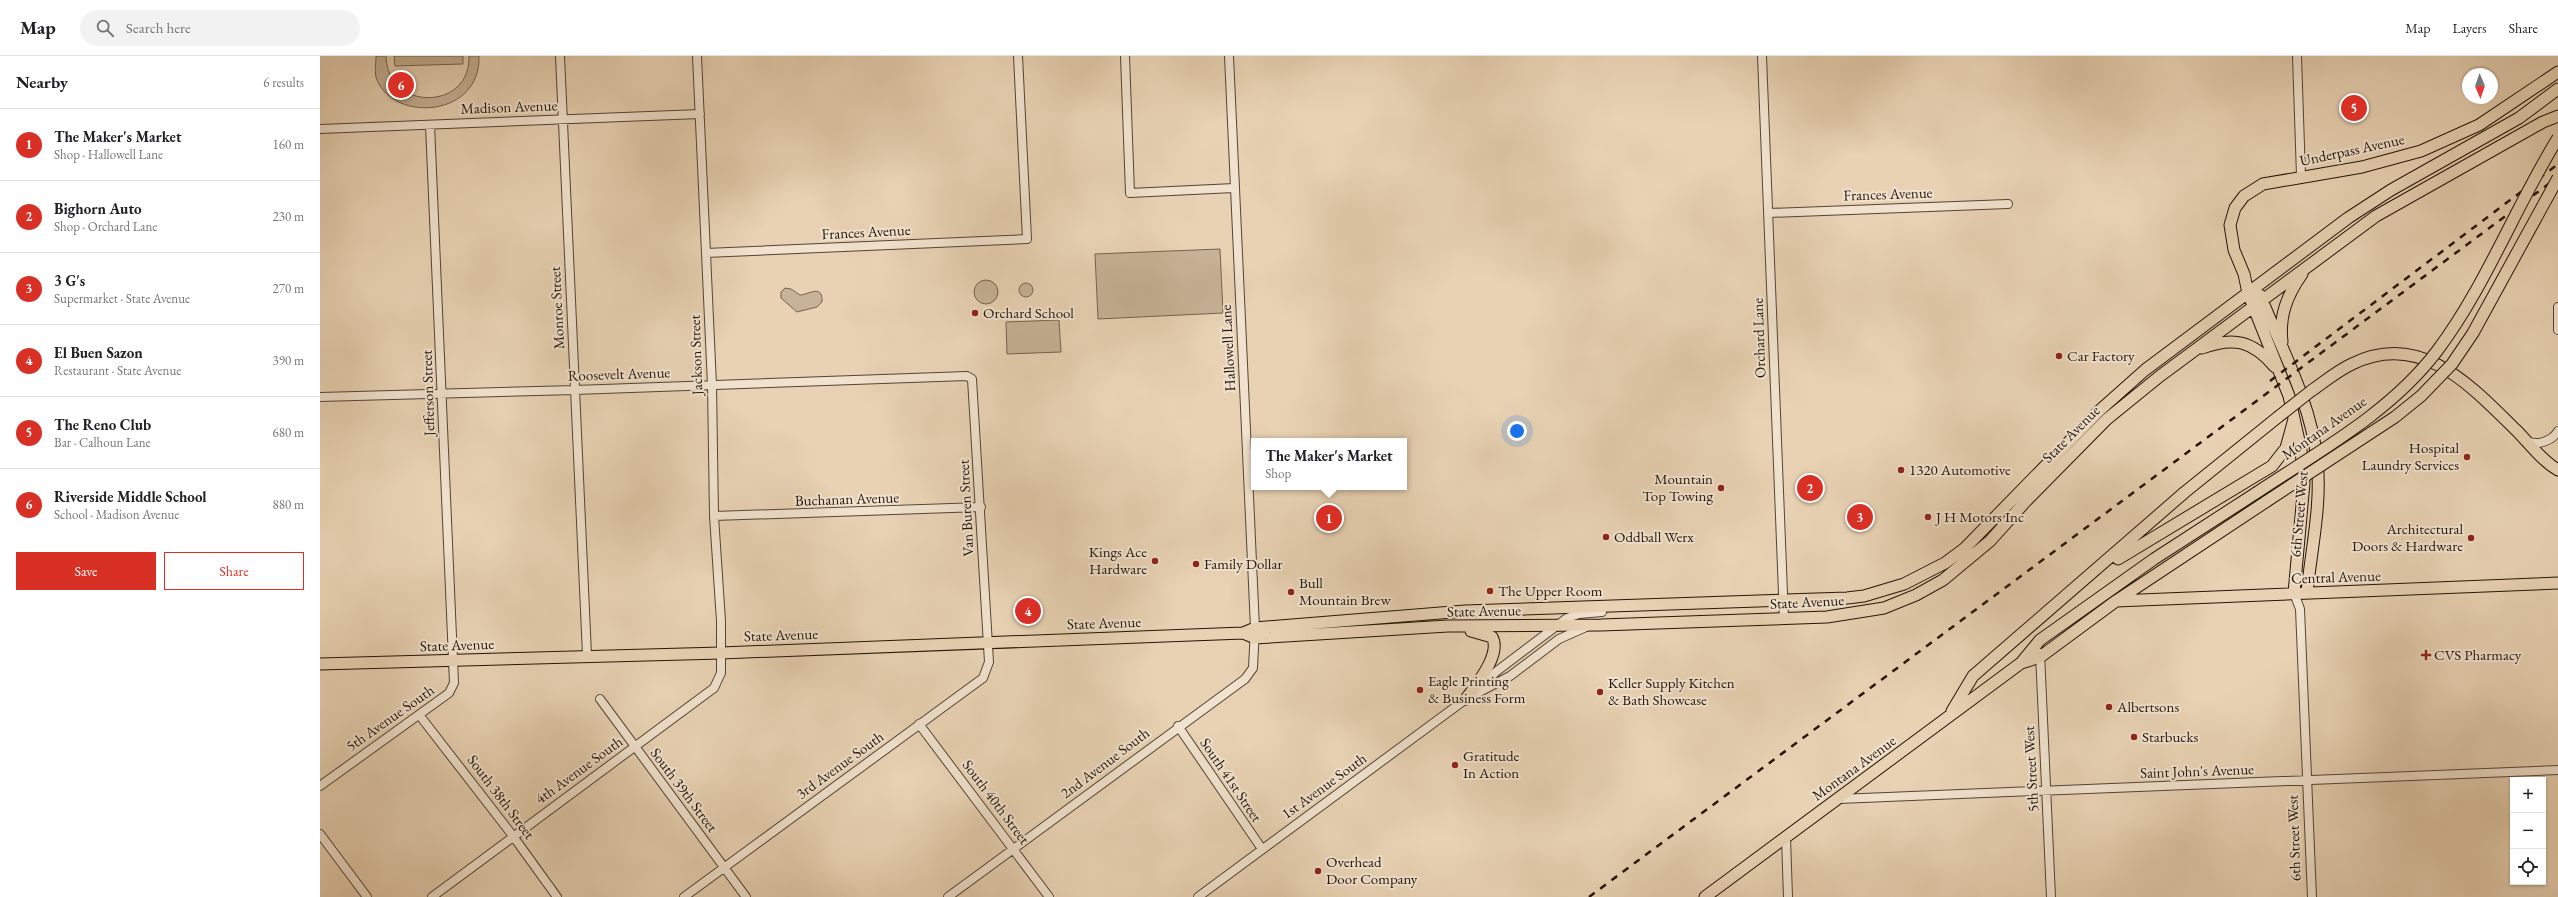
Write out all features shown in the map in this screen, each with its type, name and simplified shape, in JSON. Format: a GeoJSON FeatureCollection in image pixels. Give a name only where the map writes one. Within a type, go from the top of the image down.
{"type":"FeatureCollection","features":[{"type":"Feature","properties":{"kind":"main road","name":"Underpass Avenue"},"geometry":{"type":"LineString","coordinates":[[2252,289],[2234,250],[2230,232],[2235,208],[2244,196],[2262,184],[2301,176],[2362,167],[2420,151],[2479,125],[2558,72]]}},
{"type":"Feature","properties":{"kind":"main road","name":"State Avenue"},"geometry":{"type":"LineString","coordinates":[[1255,633],[1465,611],[1691,604],[1864,596],[1904,584],[1945,563],[1980,535],[2115,395],[2145,370],[2252,289],[2380,197],[2519,118],[2558,89]]}},
{"type":"Feature","properties":{"kind":"main road","name":"State Avenue"},"geometry":{"type":"LineString","coordinates":[[320,664],[721,652],[1448,626],[1593,626],[1845,616],[1876,610],[1916,595],[1943,580],[1990,541],[2026,501],[2107,419],[2190,353],[2307,266],[2394,204],[2543,122],[2558,116]]}},
{"type":"Feature","properties":{"kind":"main road","name":"Montana Avenue"},"geometry":{"type":"LineString","coordinates":[[1705,897],[2021,662],[2040,640],[2154,559],[2256,493],[2391,400],[2436,352],[2461,317],[2558,138]]}},
{"type":"Feature","properties":{"kind":"main road","name":"Montana Avenue"},"geometry":{"type":"LineString","coordinates":[[2021,662],[2040,657],[2116,601],[2395,417],[2421,396],[2452,364],[2473,334],[2558,178]]}},
{"type":"Feature","properties":{"kind":"main road"},"geometry":{"type":"LineString","coordinates":[[2283,352],[2281,326],[2284,307],[2292,287],[2307,266]]}},
{"type":"Feature","properties":{"kind":"main road","name":"6th Street West"},"geometry":{"type":"LineString","coordinates":[[2252,289],[2283,352],[2304,402],[2317,461],[2317,508],[2307,593]]}},
{"type":"Feature","properties":{"kind":"main road","name":"6th Street West"},"geometry":{"type":"LineString","coordinates":[[2258,303],[2293,411],[2301,450],[2304,483],[2294,594]]}},
{"type":"Feature","properties":{"kind":"main road"},"geometry":{"type":"LineString","coordinates":[[2190,353],[2221,342],[2243,343],[2263,354],[2281,374]]}},
{"type":"Feature","properties":{"kind":"main road"},"geometry":{"type":"LineString","coordinates":[[1944,720],[1974,676],[2092,575],[2191,487],[2311,391],[2352,364],[2373,356],[2394,354],[2408,354],[2433,362],[2452,372],[2471,388],[2558,470]]}},
{"type":"Feature","properties":{"kind":"main road"},"geometry":{"type":"LineString","coordinates":[[2092,575],[2272,466],[2288,443],[2293,426],[2293,411]]}},
{"type":"Feature","properties":{"kind":"main road","name":"Central Avenue"},"geometry":{"type":"LineString","coordinates":[[2116,601],[2558,583]]}},
{"type":"Feature","properties":{"kind":"main road"},"geometry":{"type":"LineString","coordinates":[[1448,626],[1486,634],[1494,641],[1492,657],[1466,699]]}},
{"type":"Feature","properties":{"kind":"street","name":"Monroe Street"},"geometry":{"type":"LineString","coordinates":[[560,56],[587,655]]}},
{"type":"Feature","properties":{"kind":"street","name":"Jackson Street"},"geometry":{"type":"LineString","coordinates":[[697,56],[712,385],[714,516],[721,652]]}},
{"type":"Feature","properties":{"kind":"street","name":"Frances Avenue"},"geometry":{"type":"LineString","coordinates":[[706,253],[1027,239],[1018,56]]}},
{"type":"Feature","properties":{"kind":"street"},"geometry":{"type":"LineString","coordinates":[[1125,56],[1130,193],[1234,188]]}},
{"type":"Feature","properties":{"kind":"street","name":"Hallowell Lane"},"geometry":{"type":"LineString","coordinates":[[1229,56],[1255,633]]}},
{"type":"Feature","properties":{"kind":"street","name":"Orchard Lane"},"geometry":{"type":"LineString","coordinates":[[1762,56],[1784,619]]}},
{"type":"Feature","properties":{"kind":"street"},"geometry":{"type":"LineString","coordinates":[[2297,56],[2301,176]]}},
{"type":"Feature","properties":{"kind":"street","name":"Madison Avenue"},"geometry":{"type":"LineString","coordinates":[[320,129],[700,114]]}},
{"type":"Feature","properties":{"kind":"street","name":"Jefferson Street"},"geometry":{"type":"LineString","coordinates":[[430,125],[452,660]]}},
{"type":"Feature","properties":{"kind":"street","name":"Frances Avenue"},"geometry":{"type":"LineString","coordinates":[[1769,213],[2008,204]]}},
{"type":"Feature","properties":{"kind":"street"},"geometry":{"type":"LineString","coordinates":[[2558,307],[2558,330]]}},
{"type":"Feature","properties":{"kind":"street","name":"Roosevelt Avenue"},"geometry":{"type":"LineString","coordinates":[[320,397],[575,390],[967,376]]}},
{"type":"Feature","properties":{"kind":"street","name":"Van Buren Street"},"geometry":{"type":"LineString","coordinates":[[967,376],[972,379],[974,384],[988,643]]}},
{"type":"Feature","properties":{"kind":"street"},"geometry":{"type":"LineString","coordinates":[[2527,441],[2543,442],[2552,438],[2558,431]]}},
{"type":"Feature","properties":{"kind":"street","name":"Buchanan Avenue"},"geometry":{"type":"LineString","coordinates":[[714,516],[981,507]]}},
{"type":"Feature","properties":{"kind":"street","name":"6th Street West"},"geometry":{"type":"LineString","coordinates":[[2300,610],[2307,593]]}},
{"type":"Feature","properties":{"kind":"street","name":"6th Street West"},"geometry":{"type":"LineString","coordinates":[[2294,594],[2300,610],[2312,897]]}},
{"type":"Feature","properties":{"kind":"street","name":"1st Avenue South"},"geometry":{"type":"LineString","coordinates":[[1198,897],[1466,699],[1497,670],[1556,626],[1579,614],[1691,604]]}},
{"type":"Feature","properties":{"kind":"street","name":"1st Avenue South"},"geometry":{"type":"LineString","coordinates":[[1466,699],[1510,676],[1564,636],[1593,626]]}},
{"type":"Feature","properties":{"kind":"street","name":"2nd Avenue South"},"geometry":{"type":"LineString","coordinates":[[948,897],[1178,726],[1245,679],[1253,668],[1255,633]]}},
{"type":"Feature","properties":{"kind":"street","name":"5th Street West"},"geometry":{"type":"LineString","coordinates":[[2040,640],[2051,897]]}},
{"type":"Feature","properties":{"kind":"street","name":"3rd Avenue South"},"geometry":{"type":"LineString","coordinates":[[684,897],[983,678],[989,662],[988,643]]}},
{"type":"Feature","properties":{"kind":"street","name":"4th Avenue South"},"geometry":{"type":"LineString","coordinates":[[432,897],[717,684],[721,673],[721,652]]}},
{"type":"Feature","properties":{"kind":"street","name":"5th Avenue South"},"geometry":{"type":"LineString","coordinates":[[320,786],[420,716],[449,693],[454,683],[452,660]]}},
{"type":"Feature","properties":{"kind":"street","name":"South 39th Street"},"geometry":{"type":"LineString","coordinates":[[600,699],[746,897]]}},
{"type":"Feature","properties":{"kind":"street","name":"South 38th Street"},"geometry":{"type":"LineString","coordinates":[[420,716],[513,836],[557,897]]}},
{"type":"Feature","properties":{"kind":"street","name":"South 40th Street"},"geometry":{"type":"LineString","coordinates":[[919,724],[1014,848],[1049,897]]}},
{"type":"Feature","properties":{"kind":"street","name":"South 41st Street"},"geometry":{"type":"LineString","coordinates":[[1178,726],[1219,789],[1262,849]]}},
{"type":"Feature","properties":{"kind":"street","name":"Saint John's Avenue"},"geometry":{"type":"LineString","coordinates":[[1838,798],[2046,792],[2558,770]]}},
{"type":"Feature","properties":{"kind":"street"},"geometry":{"type":"LineString","coordinates":[[320,834],[367,897]]}},
{"type":"Feature","properties":{"kind":"street"},"geometry":{"type":"LineString","coordinates":[[1786,837],[1788,897]]}},
{"type":"Feature","properties":{"kind":"shaded area"},"geometry":{"type":"Polygon","coordinates":[[[376,56],[386,56],[390,74],[400,87],[413,95],[429,98],[444,95],[457,87],[466,74],[469,56],[479,56],[476,76],[466,92],[452,102],[436,107],[418,107],[401,103],[387,94],[376,78],[376,56]]]}},
{"type":"Feature","properties":{"kind":"shaded area"},"geometry":{"type":"Polygon","coordinates":[[[394,56],[463,56],[463,64],[395,66],[394,56]]]}},
{"type":"Feature","properties":{"kind":"shaded area"},"geometry":{"type":"Polygon","coordinates":[[[1220,249],[1223,313],[1098,319],[1095,254],[1220,249]]]}},
{"type":"Feature","properties":{"kind":"shaded area"},"geometry":{"type":"Polygon","coordinates":[[[986,280],[995,283],[998,292],[995,301],[986,304],[977,301],[974,292],[977,283],[986,280]]]}},
{"type":"Feature","properties":{"kind":"shaded area"},"geometry":{"type":"Polygon","coordinates":[[[1023,283],[1029,283],[1033,287],[1033,293],[1029,297],[1023,297],[1019,293],[1019,287],[1023,283]]]}},
{"type":"Feature","properties":{"kind":"shaded area"},"geometry":{"type":"Polygon","coordinates":[[[785,288],[791,289],[800,295],[818,291],[822,296],[822,302],[817,307],[797,312],[781,298],[781,292],[785,288]]]}},
{"type":"Feature","properties":{"kind":"shaded area"},"geometry":{"type":"Polygon","coordinates":[[[1059,320],[1061,352],[1007,354],[1006,322],[1059,320]]]}},
{"type":"Feature","properties":{"kind":"railway"},"geometry":{"type":"LineString","coordinates":[[2270,381],[2558,164]]}},
{"type":"Feature","properties":{"kind":"railway"},"geometry":{"type":"LineString","coordinates":[[1589,897],[2558,177]]}},
{"type":"Feature","properties":{"kind":"place","name":"Riverside Middle School"},"geometry":{"type":"Point","coordinates":[401,85]}},
{"type":"Feature","properties":{"kind":"place","name":"The Reno Club"},"geometry":{"type":"Point","coordinates":[2354,108]}},
{"type":"Feature","properties":{"kind":"place","name":"Orchard School"},"geometry":{"type":"Point","coordinates":[975,313]}},
{"type":"Feature","properties":{"kind":"place","name":"Car Factory"},"geometry":{"type":"Point","coordinates":[2059,356]}},
{"type":"Feature","properties":{"kind":"place","name":"Hospital Laundry Services"},"geometry":{"type":"Point","coordinates":[2467,457]}},
{"type":"Feature","properties":{"kind":"place","name":"1320 Automotive"},"geometry":{"type":"Point","coordinates":[1901,470]}},
{"type":"Feature","properties":{"kind":"place","name":"Mountain Top Towing"},"geometry":{"type":"Point","coordinates":[1721,488]}},
{"type":"Feature","properties":{"kind":"place","name":"Bighorn Auto"},"geometry":{"type":"Point","coordinates":[1810,488]}},
{"type":"Feature","properties":{"kind":"place","name":"3 G's"},"geometry":{"type":"Point","coordinates":[1860,517]}},
{"type":"Feature","properties":{"kind":"place","name":"J H Motors Inc"},"geometry":{"type":"Point","coordinates":[1928,517]}},
{"type":"Feature","properties":{"kind":"place","name":"The Maker's Market"},"geometry":{"type":"Point","coordinates":[1329,518]}},
{"type":"Feature","properties":{"kind":"place","name":"Oddball Werx"},"geometry":{"type":"Point","coordinates":[1606,537]}},
{"type":"Feature","properties":{"kind":"place","name":"Architectural Doors & Hardware"},"geometry":{"type":"Point","coordinates":[2471,538]}},
{"type":"Feature","properties":{"kind":"place","name":"Kings Ace Hardware"},"geometry":{"type":"Point","coordinates":[1155,561]}},
{"type":"Feature","properties":{"kind":"place","name":"Family Dollar"},"geometry":{"type":"Point","coordinates":[1196,564]}},
{"type":"Feature","properties":{"kind":"place","name":"The Upper Room"},"geometry":{"type":"Point","coordinates":[1490,591]}},
{"type":"Feature","properties":{"kind":"place","name":"Bull Mountain Brew"},"geometry":{"type":"Point","coordinates":[1291,592]}},
{"type":"Feature","properties":{"kind":"place","name":"El Buen Sazon"},"geometry":{"type":"Point","coordinates":[1028,611]}},
{"type":"Feature","properties":{"kind":"place","name":"CVS Pharmacy"},"geometry":{"type":"Point","coordinates":[2426,655]}},
{"type":"Feature","properties":{"kind":"place","name":"Eagle Printing & Business Form"},"geometry":{"type":"Point","coordinates":[1420,690]}},
{"type":"Feature","properties":{"kind":"place","name":"Keller Supply Kitchen & Bath Showcase"},"geometry":{"type":"Point","coordinates":[1600,692]}},
{"type":"Feature","properties":{"kind":"place","name":"Albertsons"},"geometry":{"type":"Point","coordinates":[2109,707]}},
{"type":"Feature","properties":{"kind":"place","name":"Starbucks"},"geometry":{"type":"Point","coordinates":[2134,737]}},
{"type":"Feature","properties":{"kind":"place","name":"Gratitude In Action"},"geometry":{"type":"Point","coordinates":[1455,765]}},
{"type":"Feature","properties":{"kind":"place","name":"Overhead Door Company"},"geometry":{"type":"Point","coordinates":[1318,871]}}]}
